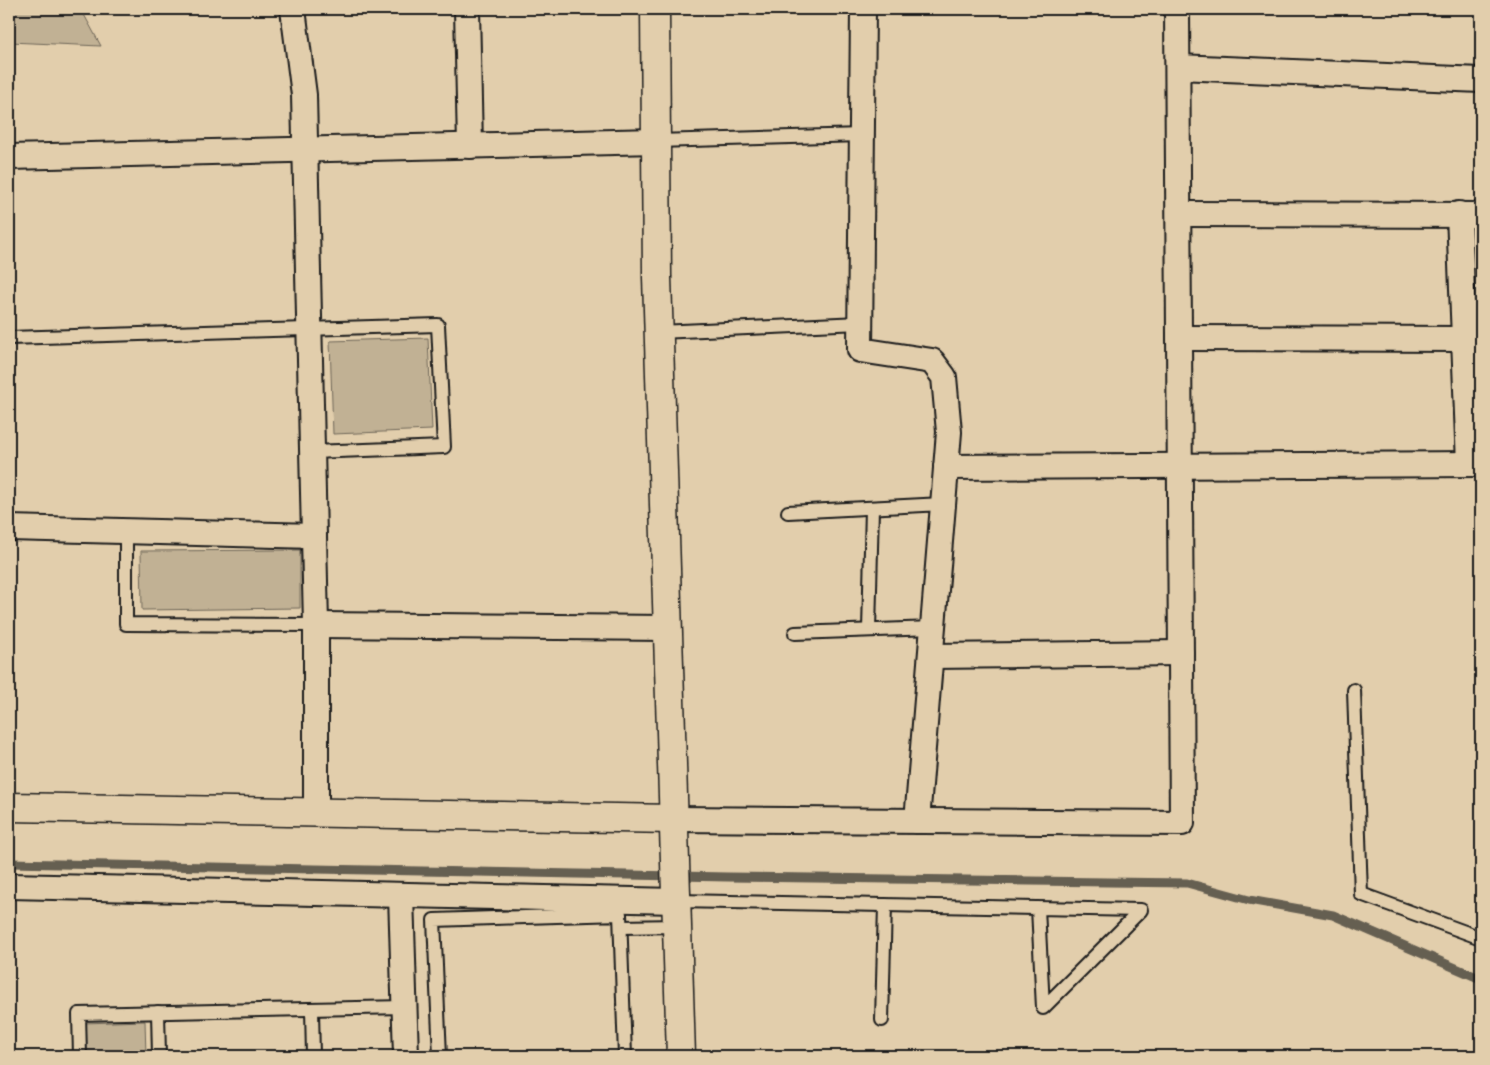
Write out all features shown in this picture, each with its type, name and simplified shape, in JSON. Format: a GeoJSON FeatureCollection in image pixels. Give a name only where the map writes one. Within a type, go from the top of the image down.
{"type":"FeatureCollection","features":[{"type":"Feature","properties":{"kind":"street"},"geometry":{"type":"LineString","coordinates":[[293,9],[304,95],[316,625],[316,813]]}},
{"type":"Feature","properties":{"kind":"street"},"geometry":{"type":"LineString","coordinates":[[468,9],[470,146]]}},
{"type":"Feature","properties":{"kind":"street"},"geometry":{"type":"LineString","coordinates":[[655,9],[659,332],[681,1056]]}},
{"type":"Feature","properties":{"kind":"street"},"geometry":{"type":"LineString","coordinates":[[863,9],[860,350],[932,361],[944,377],[950,432],[917,821]]}},
{"type":"Feature","properties":{"kind":"street"},"geometry":{"type":"LineString","coordinates":[[9,807],[674,819],[1182,823],[1180,214],[1177,9]]}},
{"type":"Feature","properties":{"kind":"street"},"geometry":{"type":"LineString","coordinates":[[1178,67],[1481,80]]}},
{"type":"Feature","properties":{"kind":"street"},"geometry":{"type":"LineString","coordinates":[[9,157],[656,141]]}},
{"type":"Feature","properties":{"kind":"street"},"geometry":{"type":"LineString","coordinates":[[946,467],[1475,464],[1463,339],[1470,214],[1180,214]]}},
{"type":"Feature","properties":{"kind":"street"},"geometry":{"type":"LineString","coordinates":[[1179,338],[1463,339]]}},
{"type":"Feature","properties":{"kind":"street"},"geometry":{"type":"LineString","coordinates":[[9,528],[314,536]]}},
{"type":"Feature","properties":{"kind":"street"},"geometry":{"type":"LineString","coordinates":[[316,625],[668,628]]}},
{"type":"Feature","properties":{"kind":"street"},"geometry":{"type":"LineString","coordinates":[[931,656],[1181,653]]}},
{"type":"Feature","properties":{"kind":"street"},"geometry":{"type":"LineString","coordinates":[[9,886],[401,895],[676,894]]}},
{"type":"Feature","properties":{"kind":"street"},"geometry":{"type":"LineString","coordinates":[[401,895],[406,1056]]}},
{"type":"Feature","properties":{"kind":"lane"},"geometry":{"type":"LineString","coordinates":[[656,141],[862,135]]}},
{"type":"Feature","properties":{"kind":"lane"},"geometry":{"type":"LineString","coordinates":[[659,332],[860,323]]}},
{"type":"Feature","properties":{"kind":"lane"},"geometry":{"type":"LineString","coordinates":[[9,338],[438,325],[444,446],[312,452]]}},
{"type":"Feature","properties":{"kind":"lane"},"geometry":{"type":"LineString","coordinates":[[788,512],[944,504]]}},
{"type":"Feature","properties":{"kind":"lane"},"geometry":{"type":"LineString","coordinates":[[869,630],[872,508]]}},
{"type":"Feature","properties":{"kind":"lane"},"geometry":{"type":"LineString","coordinates":[[126,531],[126,624],[316,625]]}},
{"type":"Feature","properties":{"kind":"lane"},"geometry":{"type":"LineString","coordinates":[[795,633],[933,628]]}},
{"type":"Feature","properties":{"kind":"lane"},"geometry":{"type":"LineString","coordinates":[[1354,690],[1361,894],[1481,938]]}},
{"type":"Feature","properties":{"kind":"lane"},"geometry":{"type":"LineString","coordinates":[[621,927],[676,894],[885,905],[1047,908],[1140,910],[1043,1008],[1038,908]]}},
{"type":"Feature","properties":{"kind":"lane"},"geometry":{"type":"LineString","coordinates":[[882,1020],[885,905]]}},
{"type":"Feature","properties":{"kind":"lane"},"geometry":{"type":"LineString","coordinates":[[440,1056],[434,920],[620,914],[625,1056]]}},
{"type":"Feature","properties":{"kind":"lane"},"geometry":{"type":"LineString","coordinates":[[80,1056],[79,1014],[405,1007]]}},
{"type":"Feature","properties":{"kind":"lane"},"geometry":{"type":"LineString","coordinates":[[312,1009],[314,1056]]}},
{"type":"Feature","properties":{"kind":"lane"},"geometry":{"type":"LineString","coordinates":[[158,1012],[159,1056]]}},
{"type":"Feature","properties":{"kind":"shaded area"},"geometry":{"type":"Polygon","coordinates":[[[9,9],[81,9],[101,46],[9,42],[9,9]]]}},
{"type":"Feature","properties":{"kind":"shaded area"},"geometry":{"type":"Polygon","coordinates":[[[428,338],[432,430],[333,434],[330,341],[428,338]]]}},
{"type":"Feature","properties":{"kind":"shaded area"},"geometry":{"type":"Polygon","coordinates":[[[300,550],[300,608],[142,610],[141,551],[300,550]]]}},
{"type":"Feature","properties":{"kind":"shaded area"},"geometry":{"type":"Polygon","coordinates":[[[145,1021],[146,1056],[85,1056],[84,1023],[145,1021]]]}},
{"type":"Feature","properties":{"kind":"waterway"},"geometry":{"type":"LineString","coordinates":[[9,863],[728,877],[1187,883],[1249,900],[1333,915],[1481,979]]}}]}
